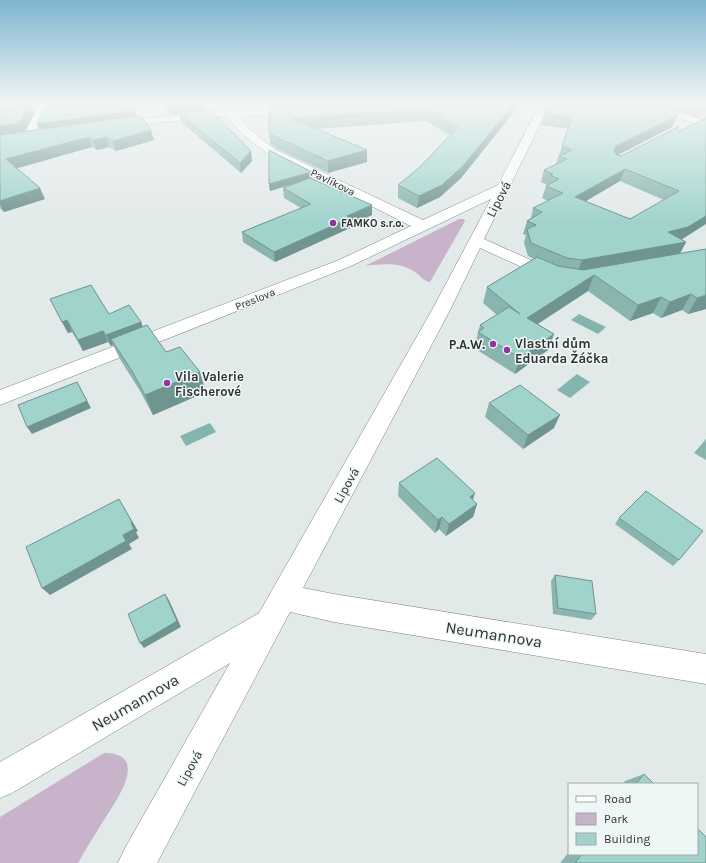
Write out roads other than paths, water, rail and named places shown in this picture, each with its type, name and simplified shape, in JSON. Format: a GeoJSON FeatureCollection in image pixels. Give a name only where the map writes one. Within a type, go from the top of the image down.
{"type":"FeatureCollection","features":[{"type":"Feature","properties":{"kind":"street","name":"Pavlíkova"},"geometry":{"type":"LineString","coordinates":[[259,142],[272,152],[424,226]]}},
{"type":"Feature","properties":{"kind":"street","name":"Lipová"},"geometry":{"type":"LineString","coordinates":[[137,863],[270,624],[441,310],[526,142]]}},
{"type":"Feature","properties":{"kind":"street","name":"Preslova"},"geometry":{"type":"LineString","coordinates":[[0,398],[345,263],[504,187]]}},
{"type":"Feature","properties":{"kind":"street"},"geometry":{"type":"LineString","coordinates":[[477,240],[559,278],[571,279]]}},
{"type":"Feature","properties":{"kind":"street","name":"Neumannova"},"geometry":{"type":"LineString","coordinates":[[284,597],[334,608],[706,669]]}},
{"type":"Feature","properties":{"kind":"street","name":"Neumannova"},"geometry":{"type":"LineString","coordinates":[[0,781],[270,624]]}},
{"type":"Feature","properties":{"kind":"place","name":"FAMKO s.r.o."},"geometry":{"type":"Point","coordinates":[333,223]}},
{"type":"Feature","properties":{"kind":"place","name":"P.A.W."},"geometry":{"type":"Point","coordinates":[493,344]}},
{"type":"Feature","properties":{"kind":"place","name":"Vlastní dům Eduarda Žáčka"},"geometry":{"type":"Point","coordinates":[507,350]}},
{"type":"Feature","properties":{"kind":"place","name":"Vila Valerie Fischerové"},"geometry":{"type":"Point","coordinates":[167,383]}}]}
